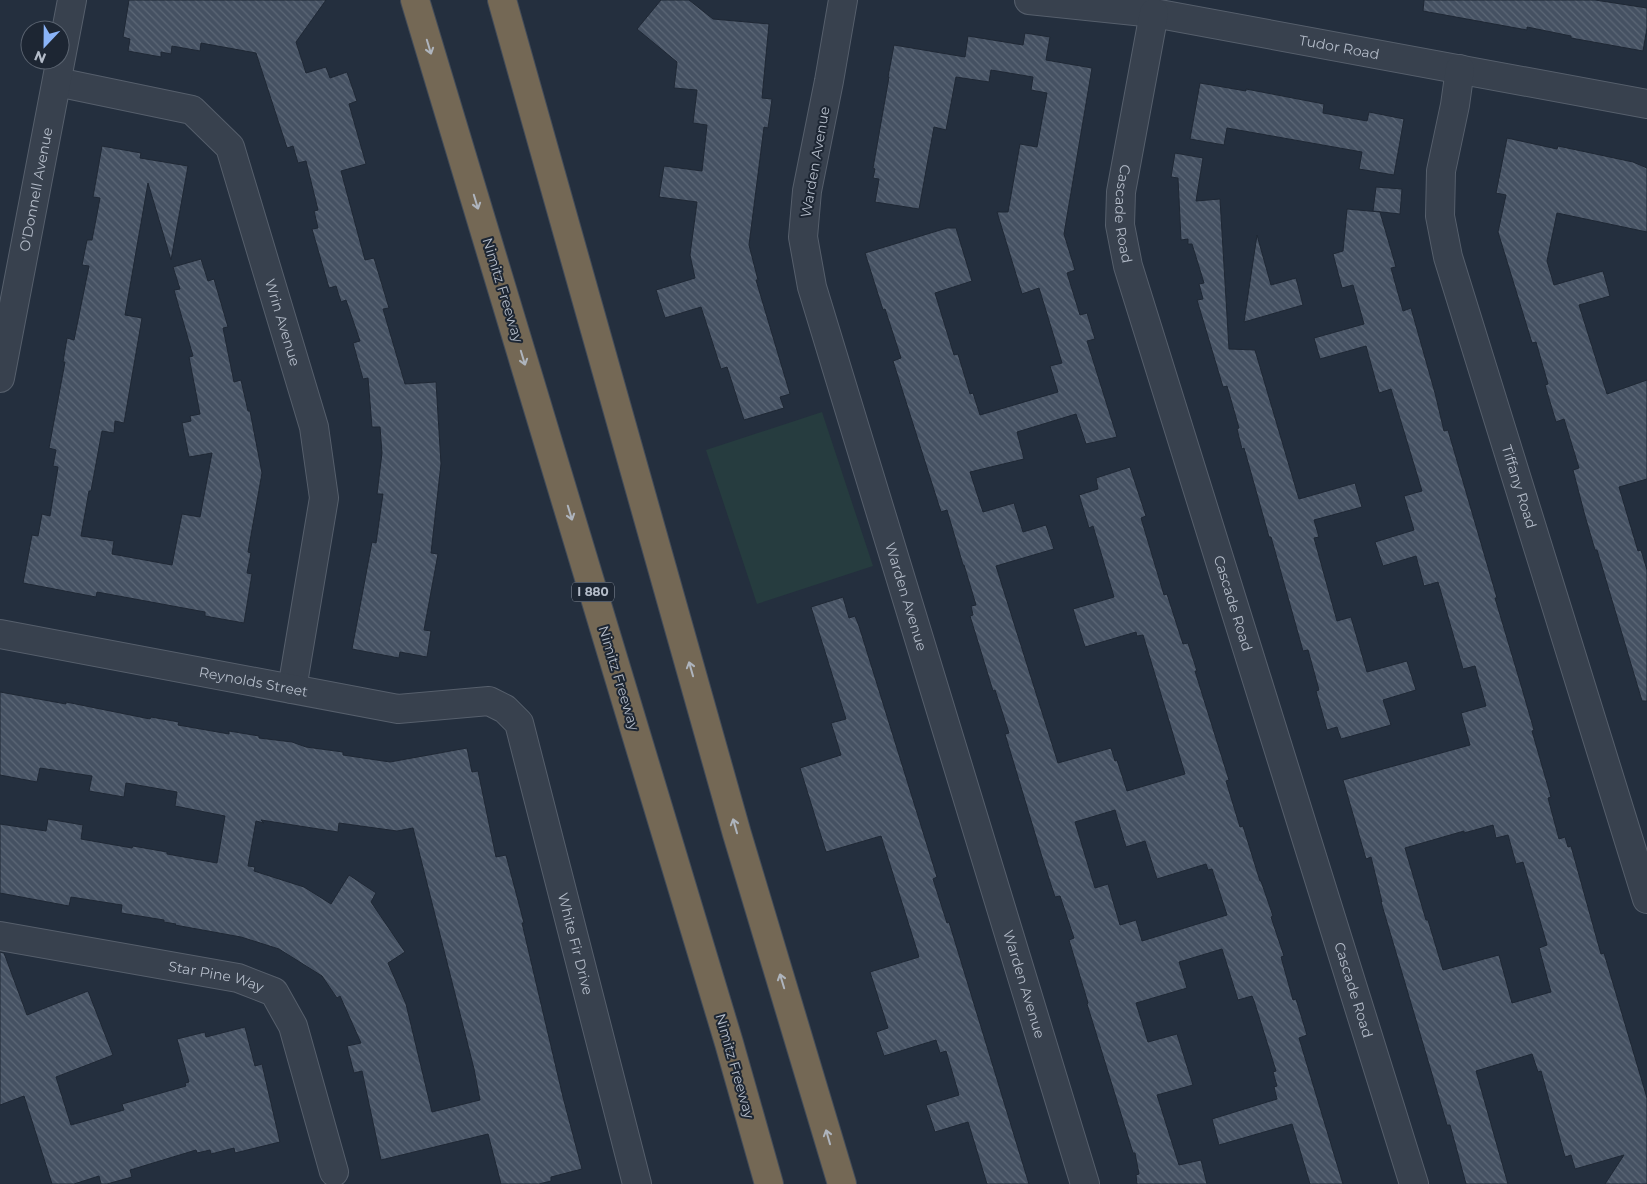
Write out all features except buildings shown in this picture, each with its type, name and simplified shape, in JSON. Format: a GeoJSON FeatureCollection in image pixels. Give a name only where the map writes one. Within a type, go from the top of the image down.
{"type":"FeatureCollection","features":[{"type":"Feature","properties":{"kind":"highway","name":"Nimitz Freeway"},"geometry":{"type":"LineString","coordinates":[[415,0],[724,1024],[769,1184]]}},
{"type":"Feature","properties":{"kind":"highway"},"geometry":{"type":"LineString","coordinates":[[502,0],[737,834],[842,1184]]}},
{"type":"Feature","properties":{"kind":"street","name":"O'Donnell Avenue"},"geometry":{"type":"LineString","coordinates":[[0,378],[72,0]]}},
{"type":"Feature","properties":{"kind":"street","name":"Warden Avenue"},"geometry":{"type":"LineString","coordinates":[[843,0],[807,191],[803,238],[812,287],[1085,1184]]}},
{"type":"Feature","properties":{"kind":"street","name":"Tudor Road"},"geometry":{"type":"LineString","coordinates":[[1030,0],[1154,14],[1647,104]]}},
{"type":"Feature","properties":{"kind":"street","name":"Cascade Road"},"geometry":{"type":"LineString","coordinates":[[1154,14],[1121,192],[1120,225],[1128,266],[1414,1184]]}},
{"type":"Feature","properties":{"kind":"street","name":"Tiffany Road"},"geometry":{"type":"LineString","coordinates":[[1460,69],[1455,105],[1441,172],[1440,216],[1448,258],[1647,899]]}},
{"type":"Feature","properties":{"kind":"street","name":"Wrin Avenue"},"geometry":{"type":"LineString","coordinates":[[56,82],[192,110],[230,147],[314,427],[324,498],[292,689]]}},
{"type":"Feature","properties":{"kind":"street","name":"Reynolds Street"},"geometry":{"type":"LineString","coordinates":[[0,634],[398,709],[489,701],[505,709]]}},
{"type":"Feature","properties":{"kind":"street","name":"White Fir Drive"},"geometry":{"type":"LineString","coordinates":[[505,709],[518,723],[637,1184]]}},
{"type":"Feature","properties":{"kind":"street","name":"Star Pine Way"},"geometry":{"type":"LineString","coordinates":[[0,936],[238,978],[274,992],[293,1026],[336,1180]]}},
{"type":"Feature","properties":{"kind":"green space"},"geometry":{"type":"Polygon","coordinates":[[[822,412],[873,566],[757,604],[706,450],[822,412]]]}}]}
